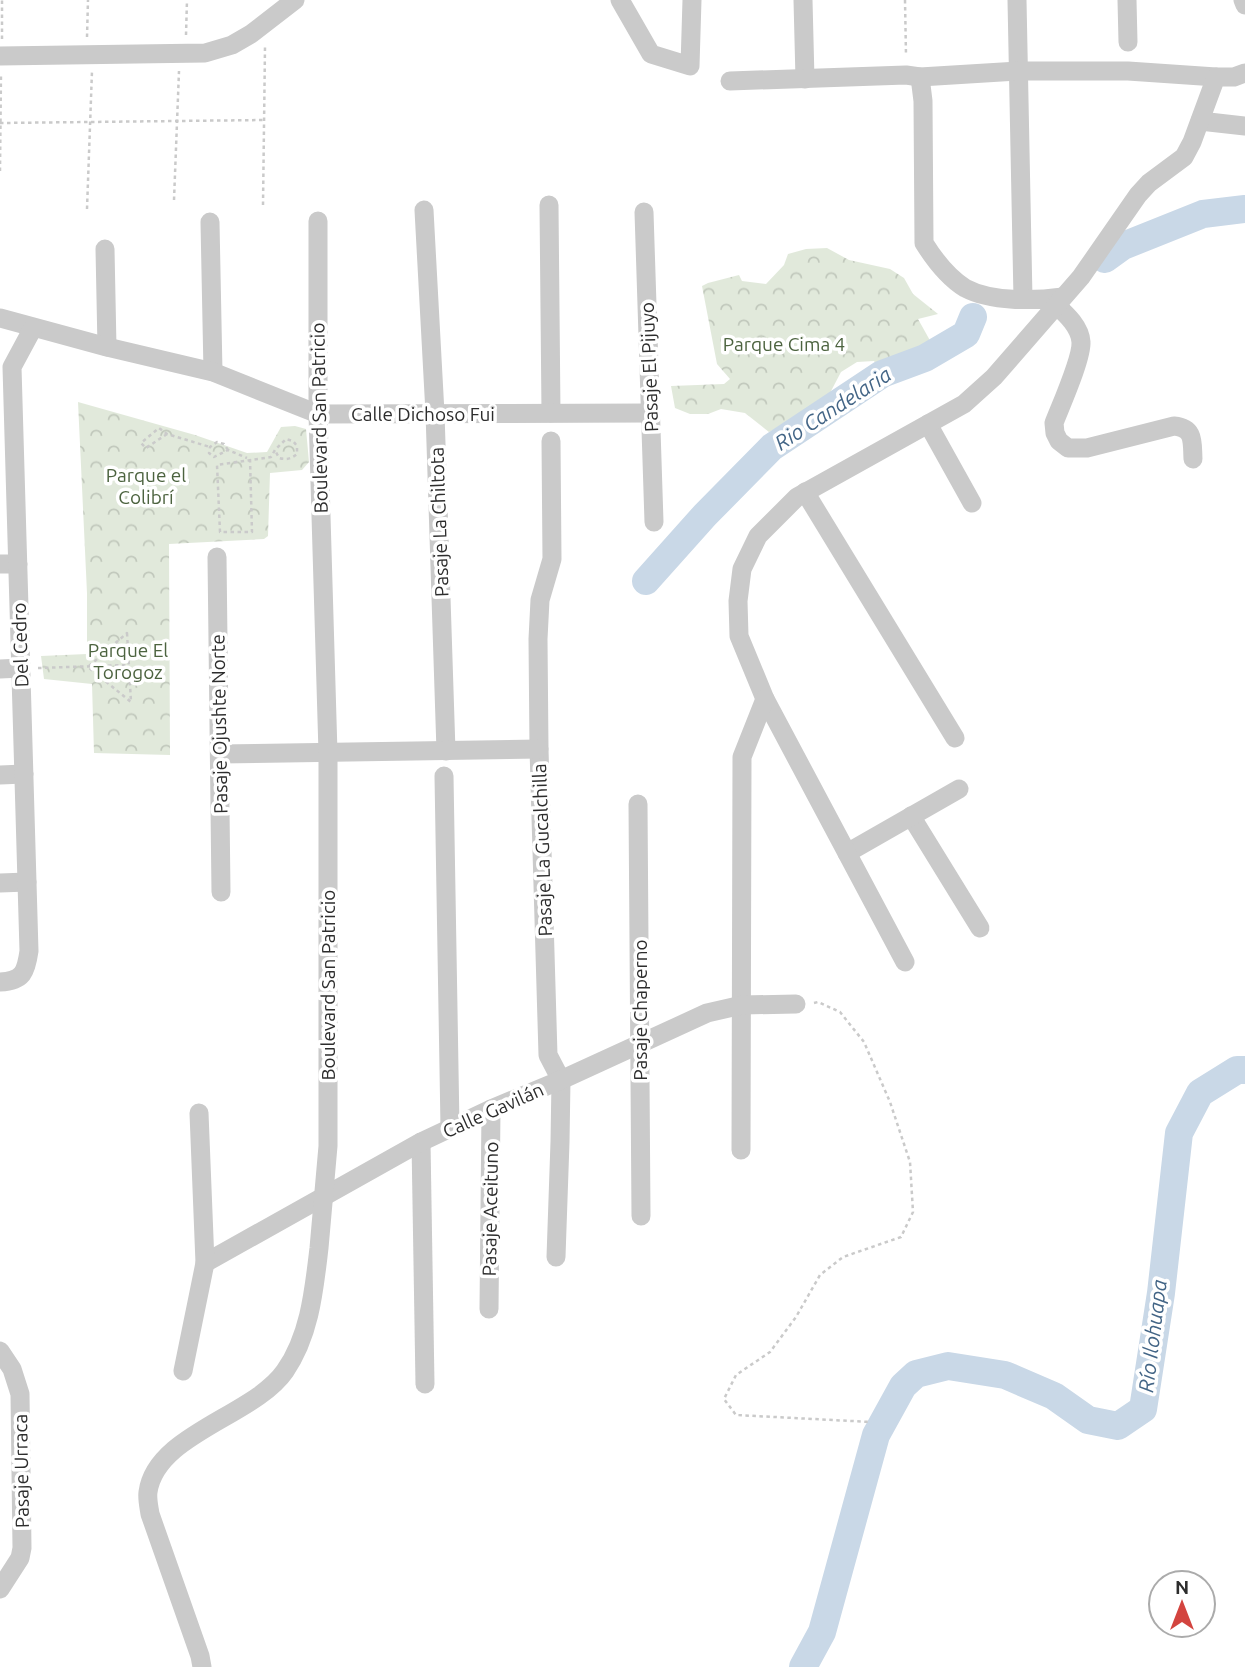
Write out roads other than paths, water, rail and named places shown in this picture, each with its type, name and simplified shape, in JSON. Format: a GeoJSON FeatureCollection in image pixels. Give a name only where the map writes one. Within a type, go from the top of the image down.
{"type":"FeatureCollection","features":[{"type":"Feature","properties":{"kind":"street"},"geometry":{"type":"LineString","coordinates":[[1,56],[205,53],[232,45],[295,0]]}},
{"type":"Feature","properties":{"kind":"street"},"geometry":{"type":"LineString","coordinates":[[620,0],[651,54],[690,66],[692,0]]}},
{"type":"Feature","properties":{"kind":"street"},"geometry":{"type":"LineString","coordinates":[[803,0],[805,79]]}},
{"type":"Feature","properties":{"kind":"street"},"geometry":{"type":"LineString","coordinates":[[1017,0],[1023,299]]}},
{"type":"Feature","properties":{"kind":"street"},"geometry":{"type":"LineString","coordinates":[[1126,0],[1128,42]]}},
{"type":"Feature","properties":{"kind":"street"},"geometry":{"type":"LineString","coordinates":[[1243,0],[1245,5]]}},
{"type":"Feature","properties":{"kind":"street"},"geometry":{"type":"LineString","coordinates":[[730,81],[1019,71],[1128,71],[1216,78],[1245,73]]}},
{"type":"Feature","properties":{"kind":"street"},"geometry":{"type":"LineString","coordinates":[[913,76],[923,101],[924,243],[936,261],[964,287],[989,297],[1060,301]]}},
{"type":"Feature","properties":{"kind":"street"},"geometry":{"type":"LineString","coordinates":[[905,962],[765,699],[739,636],[737,601],[742,569],[758,536],[797,497],[964,404],[994,377],[1081,277],[1138,195],[1184,156],[1216,78]]}},
{"type":"Feature","properties":{"kind":"street"},"geometry":{"type":"LineString","coordinates":[[1200,121],[1245,127]]}},
{"type":"Feature","properties":{"kind":"street"},"geometry":{"type":"LineString","coordinates":[[549,205],[551,414]]}},
{"type":"Feature","properties":{"kind":"street","name":"Pasaje La Chiltota"},"geometry":{"type":"LineString","coordinates":[[424,210],[435,414],[446,751]]}},
{"type":"Feature","properties":{"kind":"street","name":"Pasaje El Pijuyo"},"geometry":{"type":"LineString","coordinates":[[644,212],[654,522]]}},
{"type":"Feature","properties":{"kind":"street","name":"Boulevard San Patricio"},"geometry":{"type":"LineString","coordinates":[[202,1667],[150,1514],[148,1493],[153,1476],[164,1458],[270,1388],[285,1371],[301,1341],[312,1304],[324,1197],[328,1146],[328,753],[318,414],[318,221]]}},
{"type":"Feature","properties":{"kind":"street"},"geometry":{"type":"LineString","coordinates":[[210,222],[213,373]]}},
{"type":"Feature","properties":{"kind":"street"},"geometry":{"type":"LineString","coordinates":[[105,249],[107,347]]}},
{"type":"Feature","properties":{"kind":"street"},"geometry":{"type":"LineString","coordinates":[[1060,301],[1074,324],[1081,343],[1079,358],[1054,423],[1059,441],[1068,448],[1087,448],[1182,426],[1188,430],[1191,438],[1193,459]]}},
{"type":"Feature","properties":{"kind":"street","name":"Calle Dichoso Fui"},"geometry":{"type":"LineString","coordinates":[[0,318],[213,373],[318,414],[650,414]]}},
{"type":"Feature","properties":{"kind":"street","name":"Del Cedro"},"geometry":{"type":"LineString","coordinates":[[0,982],[11,982],[21,976],[27,967],[29,951],[21,668],[9,564],[6,367],[33,328]]}},
{"type":"Feature","properties":{"kind":"street"},"geometry":{"type":"LineString","coordinates":[[928,424],[972,503]]}},
{"type":"Feature","properties":{"kind":"street","name":"Pasaje La Gucalchilla"},"geometry":{"type":"LineString","coordinates":[[551,441],[552,559],[540,600],[538,639],[548,1055],[561,1080],[556,1257]]}},
{"type":"Feature","properties":{"kind":"street"},"geometry":{"type":"LineString","coordinates":[[805,492],[955,738]]}},
{"type":"Feature","properties":{"kind":"street","name":"Pasaje Ojushte Norte"},"geometry":{"type":"LineString","coordinates":[[218,557],[220,892]]}},
{"type":"Feature","properties":{"kind":"street"},"geometry":{"type":"LineString","coordinates":[[0,669],[21,668]]}},
{"type":"Feature","properties":{"kind":"street"},"geometry":{"type":"LineString","coordinates":[[741,1150],[742,757],[765,699]]}},
{"type":"Feature","properties":{"kind":"street"},"geometry":{"type":"LineString","coordinates":[[220,754],[539,749]]}},
{"type":"Feature","properties":{"kind":"street"},"geometry":{"type":"LineString","coordinates":[[0,775],[24,774]]}},
{"type":"Feature","properties":{"kind":"street"},"geometry":{"type":"LineString","coordinates":[[444,776],[450,1128]]}},
{"type":"Feature","properties":{"kind":"street"},"geometry":{"type":"LineString","coordinates":[[847,853],[959,789]]}},
{"type":"Feature","properties":{"kind":"street","name":"Pasaje Chaperno"},"geometry":{"type":"LineString","coordinates":[[638,804],[641,1216]]}},
{"type":"Feature","properties":{"kind":"street"},"geometry":{"type":"LineString","coordinates":[[911,816],[981,928]]}},
{"type":"Feature","properties":{"kind":"street"},"geometry":{"type":"LineString","coordinates":[[0,883],[27,882]]}},
{"type":"Feature","properties":{"kind":"street","name":"Calle Gavilán"},"geometry":{"type":"LineString","coordinates":[[205,1262],[421,1142],[707,1013],[742,1005],[796,1004]]}},
{"type":"Feature","properties":{"kind":"street","name":"Pasaje Aceituno"},"geometry":{"type":"LineString","coordinates":[[489,1308],[491,1109]]}},
{"type":"Feature","properties":{"kind":"street"},"geometry":{"type":"LineString","coordinates":[[183,1371],[205,1262],[199,1113]]}},
{"type":"Feature","properties":{"kind":"street"},"geometry":{"type":"LineString","coordinates":[[421,1142],[425,1384]]}},
{"type":"Feature","properties":{"kind":"street","name":"Pasaje Urraca"},"geometry":{"type":"LineString","coordinates":[[0,1351],[12,1368],[20,1394],[22,1548],[20,1558],[0,1590]]}},
{"type":"Feature","properties":{"kind":"waterway","name":"Rio Candelaria"},"geometry":{"type":"LineString","coordinates":[[1105,259],[1123,246],[1203,214],[1245,209]]}},
{"type":"Feature","properties":{"kind":"waterway","name":"Rio Candelaria"},"geometry":{"type":"LineString","coordinates":[[646,581],[705,515],[772,447],[882,374],[925,358],[966,334],[973,317]]}},
{"type":"Feature","properties":{"kind":"waterway","name":"Río Ilohuapa"},"geometry":{"type":"LineString","coordinates":[[803,1667],[822,1632],[876,1435],[903,1386],[916,1374],[948,1366],[1005,1375],[1054,1396],[1088,1420],[1118,1426],[1143,1409],[1161,1293],[1179,1133],[1200,1093],[1237,1070],[1245,1070]]}},
{"type":"Feature","properties":{"kind":"park label","name":"Parque Cima 4"},"geometry":{"type":"Point","coordinates":[784,344]}},
{"type":"Feature","properties":{"kind":"park label","name":"Parque el Colibrí"},"geometry":{"type":"Point","coordinates":[146,486]}},
{"type":"Feature","properties":{"kind":"park label","name":"Parque El Torogoz"},"geometry":{"type":"Point","coordinates":[128,661]}}]}
